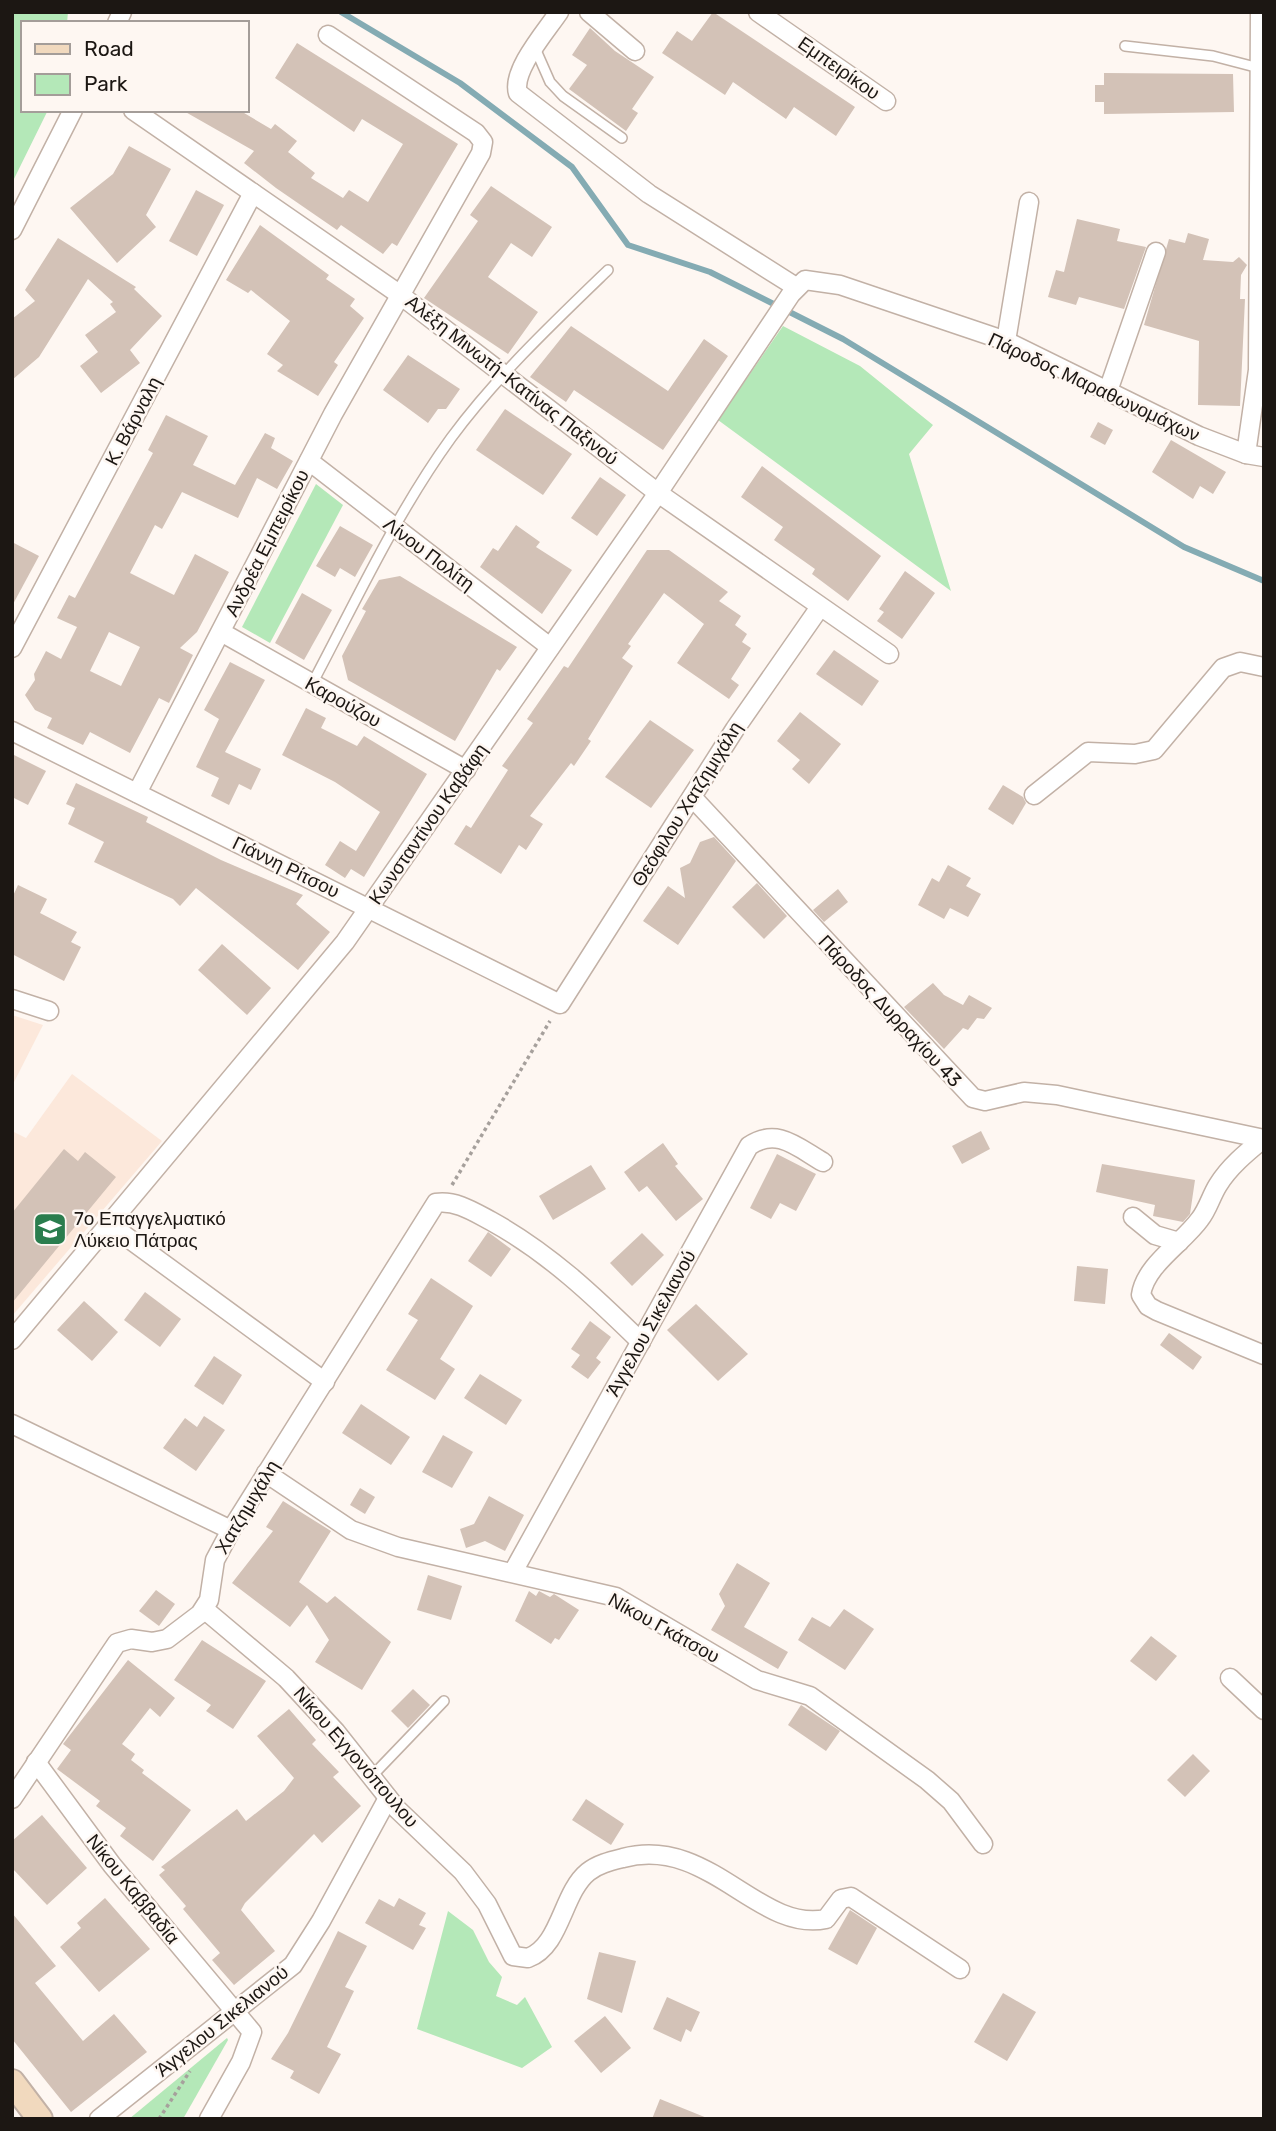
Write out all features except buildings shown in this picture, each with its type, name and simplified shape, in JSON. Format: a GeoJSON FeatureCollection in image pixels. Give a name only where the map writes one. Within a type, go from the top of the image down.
{"type":"FeatureCollection","features":[{"type":"Feature","properties":{"kind":"main road"},"geometry":{"type":"LineString","coordinates":[[12,2082],[40,2119]]}},
{"type":"Feature","properties":{"kind":"street"},"geometry":{"type":"LineString","coordinates":[[559,12],[517,80],[521,95],[649,194],[797,287]]}},
{"type":"Feature","properties":{"kind":"street"},"geometry":{"type":"LineString","coordinates":[[589,12],[635,51]]}},
{"type":"Feature","properties":{"kind":"street","name":"Εμπειρίκου"},"geometry":{"type":"LineString","coordinates":[[758,12],[886,101]]}},
{"type":"Feature","properties":{"kind":"street"},"geometry":{"type":"LineString","coordinates":[[1255,455],[1259,356],[1260,12]]}},
{"type":"Feature","properties":{"kind":"street","name":"Ανδρέα Εμπειρίκου"},"geometry":{"type":"LineString","coordinates":[[137,793],[309,461],[399,294],[476,162],[483,142],[476,133],[328,35]]}},
{"type":"Feature","properties":{"kind":"street"},"geometry":{"type":"LineString","coordinates":[[12,230],[72,112]]}},
{"type":"Feature","properties":{"kind":"street","name":"Αλέξη Μινωτή-Κατίνας Παξινού"},"geometry":{"type":"LineString","coordinates":[[136,112],[399,294],[658,493],[889,654]]}},
{"type":"Feature","properties":{"kind":"street","name":"Κ. Βάρναλη"},"geometry":{"type":"LineString","coordinates":[[12,648],[253,193]]}},
{"type":"Feature","properties":{"kind":"street"},"geometry":{"type":"LineString","coordinates":[[1006,341],[1029,202]]}},
{"type":"Feature","properties":{"kind":"street"},"geometry":{"type":"LineString","coordinates":[[1108,391],[1156,252]]}},
{"type":"Feature","properties":{"kind":"street","name":"Πάροδος Μαραθωνομάχων"},"geometry":{"type":"LineString","coordinates":[[797,287],[840,285],[1006,341],[1199,436],[1255,455]]}},
{"type":"Feature","properties":{"kind":"street","name":"Κωνσταντίνου Καβάφη"},"geometry":{"type":"LineString","coordinates":[[12,1340],[329,964],[658,493],[797,287]]}},
{"type":"Feature","properties":{"kind":"street","name":"Λίνου Πολίτη"},"geometry":{"type":"LineString","coordinates":[[309,461],[550,647]]}},
{"type":"Feature","properties":{"kind":"street","name":"Θεόφιλου Χατζημιχάλη"},"geometry":{"type":"LineString","coordinates":[[560,1004],[755,699],[820,607]]}},
{"type":"Feature","properties":{"kind":"street","name":"Καρούζου"},"geometry":{"type":"LineString","coordinates":[[221,632],[466,770]]}},
{"type":"Feature","properties":{"kind":"street"},"geometry":{"type":"LineString","coordinates":[[1034,795],[1088,752],[1135,754],[1154,750],[1223,668],[1240,662],[1264,667]]}},
{"type":"Feature","properties":{"kind":"street","name":"Γιάννη Ρίτσου"},"geometry":{"type":"LineString","coordinates":[[12,731],[560,1004]]}},
{"type":"Feature","properties":{"kind":"street","name":"Πάροδος Δυρραχίου 43"},"geometry":{"type":"LineString","coordinates":[[692,797],[974,1098],[985,1101],[1024,1093],[1058,1095],[1263,1139]]}},
{"type":"Feature","properties":{"kind":"street"},"geometry":{"type":"LineString","coordinates":[[12,999],[49,1011]]}},
{"type":"Feature","properties":{"kind":"street","name":"Άγγελου Σικελιανού"},"geometry":{"type":"LineString","coordinates":[[513,1572],[749,1146],[762,1138],[773,1136],[823,1162]]}},
{"type":"Feature","properties":{"kind":"street"},"geometry":{"type":"LineString","coordinates":[[1263,1139],[1238,1159],[1218,1185],[1201,1218],[1145,1282],[1142,1300],[1157,1311],[1264,1355]]}},
{"type":"Feature","properties":{"kind":"street"},"geometry":{"type":"LineString","coordinates":[[439,1202],[471,1210],[541,1251],[641,1342]]}},
{"type":"Feature","properties":{"kind":"street","name":"Χατζημιχάλη"},"geometry":{"type":"LineString","coordinates":[[204,1609],[209,1600],[215,1560],[231,1530],[439,1202]]}},
{"type":"Feature","properties":{"kind":"street"},"geometry":{"type":"LineString","coordinates":[[1133,1217],[1155,1235],[1179,1242]]}},
{"type":"Feature","properties":{"kind":"street"},"geometry":{"type":"LineString","coordinates":[[109,1224],[325,1382]]}},
{"type":"Feature","properties":{"kind":"street"},"geometry":{"type":"LineString","coordinates":[[12,1424],[231,1530]]}},
{"type":"Feature","properties":{"kind":"street","name":"Νίκου Γκάτσου"},"geometry":{"type":"LineString","coordinates":[[266,1473],[351,1530],[398,1547],[617,1597],[757,1680],[810,1696],[927,1780],[951,1801],[983,1844]]}},
{"type":"Feature","properties":{"kind":"street"},"geometry":{"type":"LineString","coordinates":[[12,1799],[117,1643],[131,1639],[152,1642],[167,1639],[204,1609]]}},
{"type":"Feature","properties":{"kind":"street","name":"Νίκου Εγγονόπουλου"},"geometry":{"type":"LineString","coordinates":[[204,1609],[286,1678],[373,1775],[388,1798],[471,1881],[487,1904],[507,1948],[518,1958],[531,1957],[542,1948],[579,1882],[588,1872],[609,1862],[649,1853],[686,1860],[782,1913],[804,1921],[825,1919],[841,1899],[851,1896],[960,1969]]}},
{"type":"Feature","properties":{"kind":"street"},"geometry":{"type":"LineString","coordinates":[[1230,1678],[1264,1710]]}},
{"type":"Feature","properties":{"kind":"street","name":"Νίκου Καββαδία"},"geometry":{"type":"LineString","coordinates":[[36,1762],[112,1865],[252,2032],[209,2119]]}},
{"type":"Feature","properties":{"kind":"street","name":"Άγγελου Σικελιανού"},"geometry":{"type":"LineString","coordinates":[[99,2119],[297,1959],[388,1798]]}},
{"type":"Feature","properties":{"kind":"lane"},"geometry":{"type":"LineString","coordinates":[[1125,46],[1213,56],[1259,68]]}},
{"type":"Feature","properties":{"kind":"lane"},"geometry":{"type":"LineString","coordinates":[[535,48],[550,82],[563,96],[622,138]]}},
{"type":"Feature","properties":{"kind":"lane"},"geometry":{"type":"LineString","coordinates":[[312,684],[395,528],[452,437],[505,374],[608,270]]}},
{"type":"Feature","properties":{"kind":"lane"},"geometry":{"type":"LineString","coordinates":[[373,1775],[444,1701]]}},
{"type":"Feature","properties":{"kind":"path"},"geometry":{"type":"LineString","coordinates":[[439,1202],[560,1004]]}},
{"type":"Feature","properties":{"kind":"path"},"geometry":{"type":"LineString","coordinates":[[159,2119],[186,2080],[203,2036]]}},
{"type":"Feature","properties":{"kind":"shaded area"},"geometry":{"type":"Polygon","coordinates":[[[12,1015],[43,1025],[12,1086],[12,1015]]]}},
{"type":"Feature","properties":{"kind":"shaded area","name":"7ο Επαγγελματικό Λύκειο Πάτρας"},"geometry":{"type":"Polygon","coordinates":[[[72,1074],[162,1141],[12,1316],[12,1131],[26,1138],[72,1074]]]}},
{"type":"Feature","properties":{"kind":"green space"},"geometry":{"type":"Polygon","coordinates":[[[12,12],[68,12],[67,21],[21,21],[21,112],[47,112],[12,183],[12,12]]]}},
{"type":"Feature","properties":{"kind":"green space"},"geometry":{"type":"Polygon","coordinates":[[[783,326],[860,366],[933,425],[909,454],[951,591],[718,420],[783,326]]]}},
{"type":"Feature","properties":{"kind":"green space"},"geometry":{"type":"Polygon","coordinates":[[[316,484],[343,505],[270,643],[242,627],[316,484]]]}},
{"type":"Feature","properties":{"kind":"green space"},"geometry":{"type":"Polygon","coordinates":[[[448,1911],[473,1930],[489,1962],[502,1977],[496,1996],[517,2005],[525,1997],[552,2047],[522,2068],[417,2029],[448,1911]]]}},
{"type":"Feature","properties":{"kind":"green space"},"geometry":{"type":"Polygon","coordinates":[[[227,2038],[183,2119],[129,2119],[227,2038]]]}},
{"type":"Feature","properties":{"kind":"waterway"},"geometry":{"type":"LineString","coordinates":[[341,12],[460,83],[572,167],[628,245],[710,272],[843,339],[1184,547],[1264,581]]}},
{"type":"Feature","properties":{"kind":"place","name":"7ο Επαγγελματικό Λύκειο Πάτρας"},"geometry":{"type":"Point","coordinates":[50,1229]}}]}
